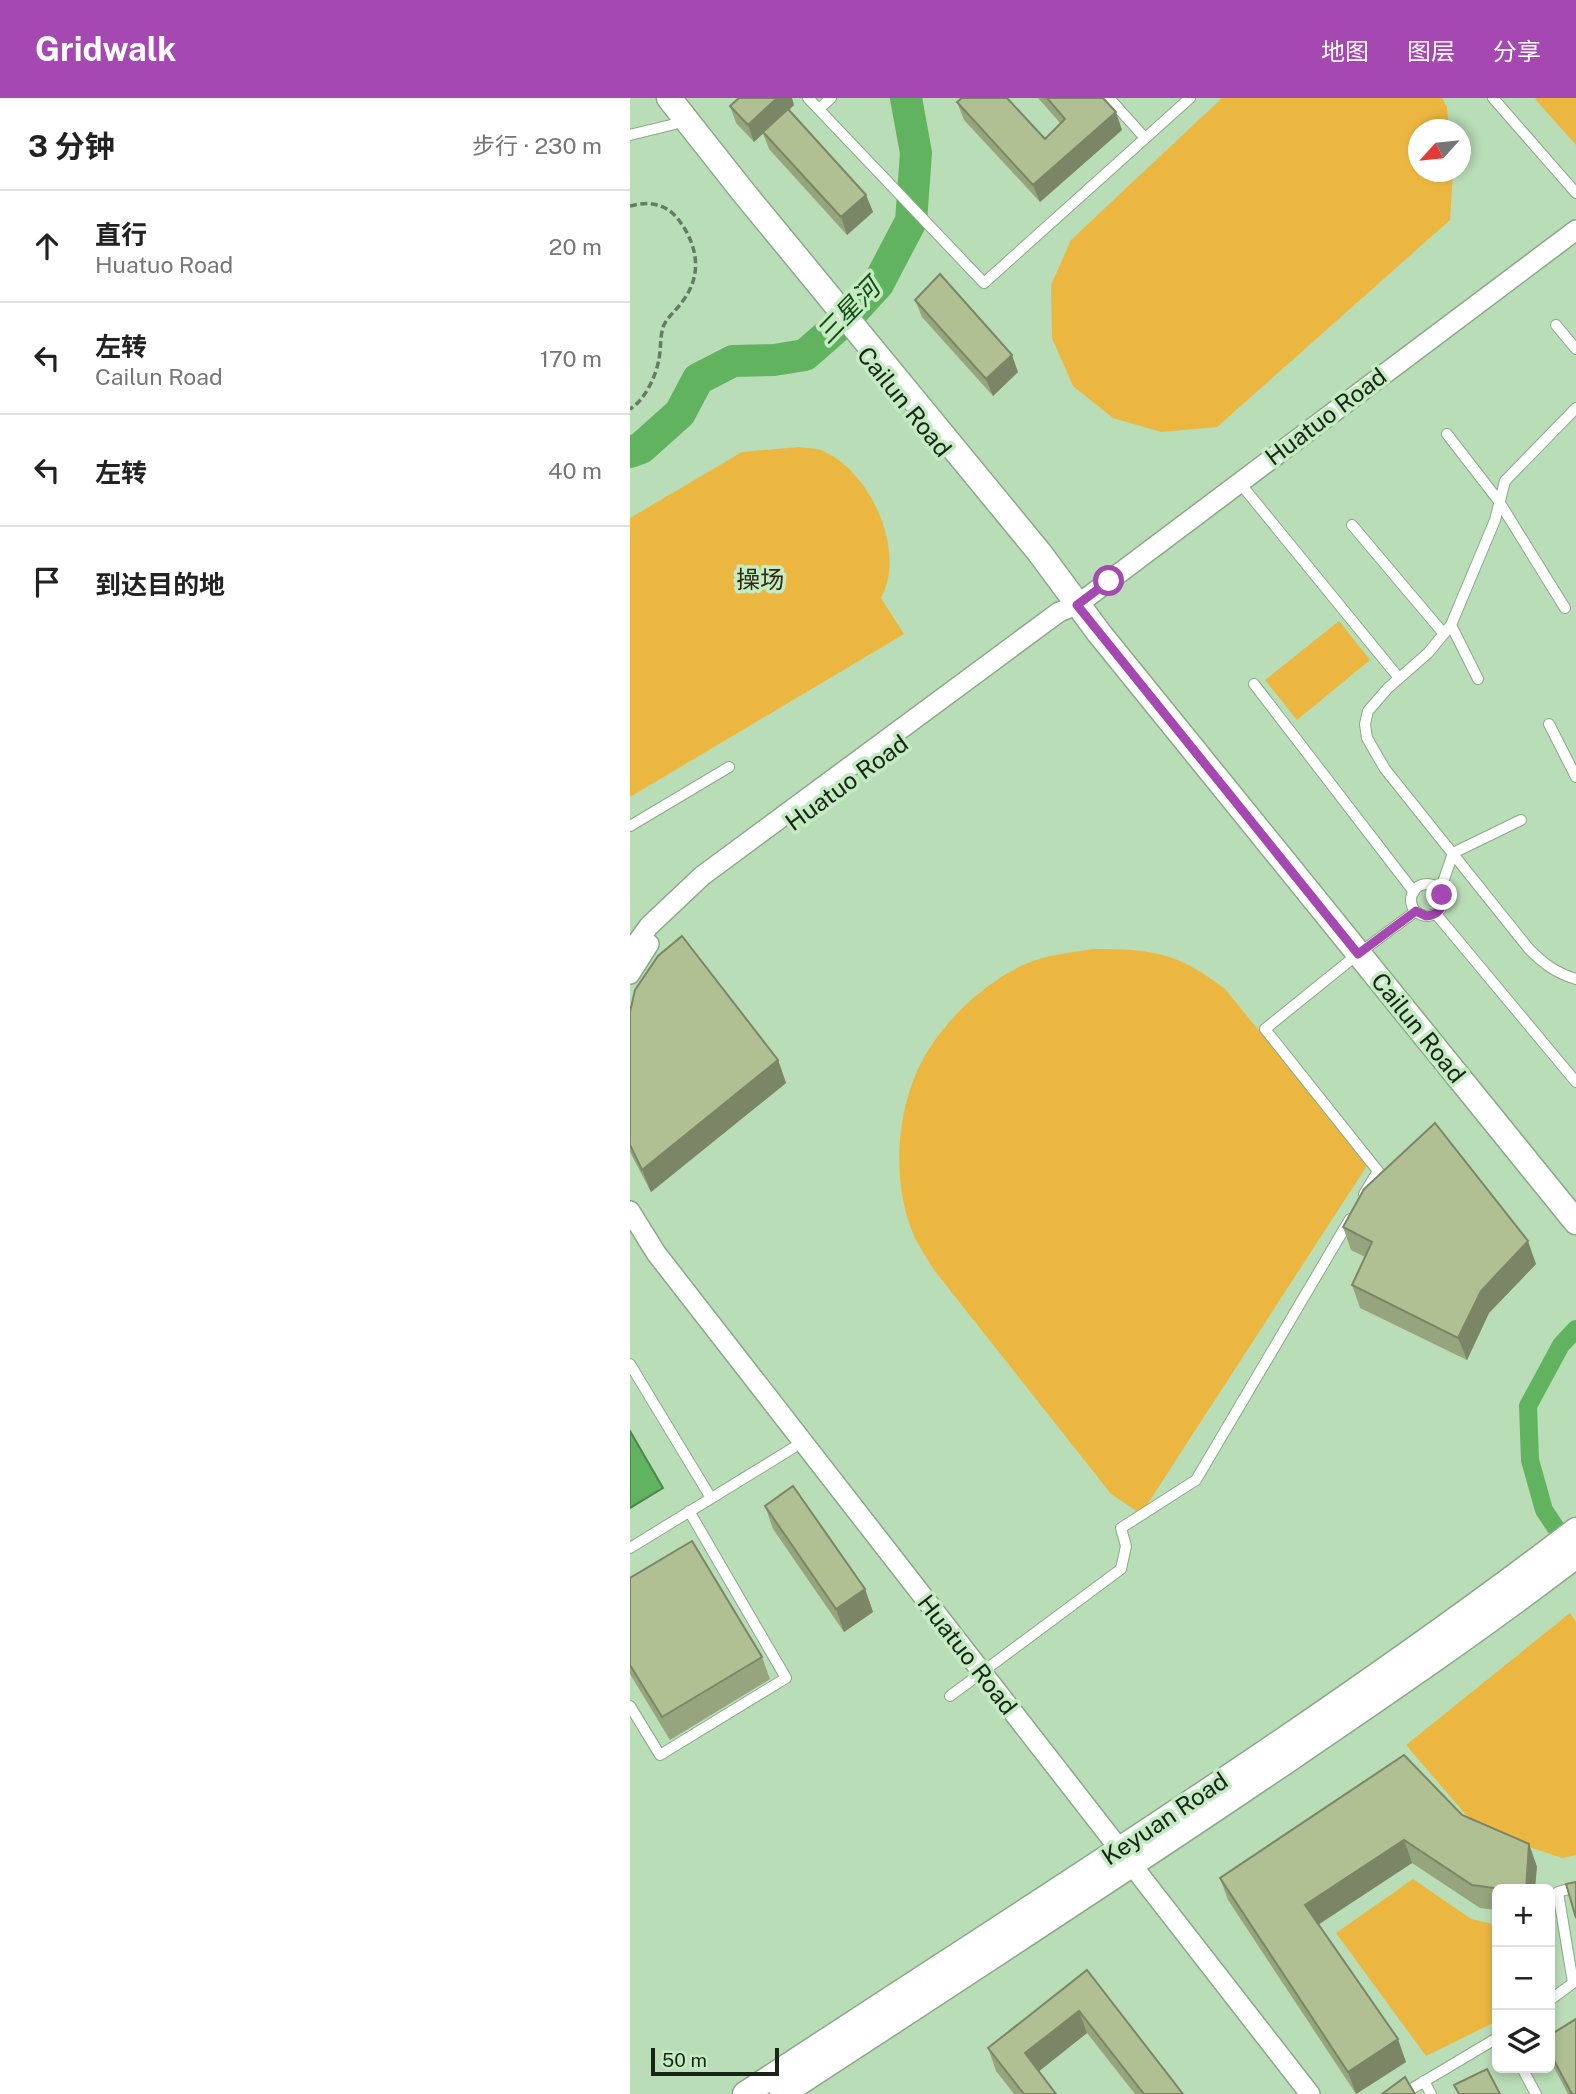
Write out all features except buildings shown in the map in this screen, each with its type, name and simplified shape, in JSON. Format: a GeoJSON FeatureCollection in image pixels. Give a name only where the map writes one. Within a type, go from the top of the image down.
{"type":"FeatureCollection","features":[{"type":"Feature","properties":{"kind":"street","name":"Cailun Road"},"geometry":{"type":"LineString","coordinates":[[654,98],[1039,552],[1077,605],[1576,1222]]}},
{"type":"Feature","properties":{"kind":"street","name":"Cailun Road"},"geometry":{"type":"LineString","coordinates":[[669,98],[822,296]]}},
{"type":"Feature","properties":{"kind":"street","name":"Huatuo Road"},"geometry":{"type":"LineString","coordinates":[[630,952],[649,926],[702,876],[1059,612],[1077,605],[1576,230]]}},
{"type":"Feature","properties":{"kind":"street","name":"Huatuo Road"},"geometry":{"type":"LineString","coordinates":[[630,974],[658,932],[709,884],[1034,646],[1066,620],[1077,605]]}},
{"type":"Feature","properties":{"kind":"street","name":"Huatuo Road"},"geometry":{"type":"LineString","coordinates":[[630,1211],[656,1253],[1296,2094]]}},
{"type":"Feature","properties":{"kind":"street","name":"Huatuo Road"},"geometry":{"type":"LineString","coordinates":[[630,1233],[647,1259],[793,1448],[977,1677]]}},
{"type":"Feature","properties":{"kind":"street","name":"Keyuan Road"},"geometry":{"type":"LineString","coordinates":[[1530,1578],[1576,1530]]}},
{"type":"Feature","properties":{"kind":"street","name":"Keyuan Road"},"geometry":{"type":"LineString","coordinates":[[782,2094],[1120,1861],[1342,1700],[1530,1578],[1576,1556]]}},
{"type":"Feature","properties":{"kind":"street","name":"Huatuo Road"},"geometry":{"type":"LineString","coordinates":[[1120,1861],[1310,2094]]}},
{"type":"Feature","properties":{"kind":"street","name":"Keyuan Road"},"geometry":{"type":"LineString","coordinates":[[745,2094],[1120,1861]]}},
{"type":"Feature","properties":{"kind":"lane"},"geometry":{"type":"LineString","coordinates":[[808,98],[985,284],[1190,98]]}},
{"type":"Feature","properties":{"kind":"lane"},"geometry":{"type":"LineString","coordinates":[[820,110],[831,98]]}},
{"type":"Feature","properties":{"kind":"lane"},"geometry":{"type":"LineString","coordinates":[[1109,98],[1145,138]]}},
{"type":"Feature","properties":{"kind":"lane"},"geometry":{"type":"LineString","coordinates":[[1493,98],[1576,193]]}},
{"type":"Feature","properties":{"kind":"lane"},"geometry":{"type":"LineString","coordinates":[[630,135],[675,124]]}},
{"type":"Feature","properties":{"kind":"lane"},"geometry":{"type":"LineString","coordinates":[[1556,325],[1576,349]]}},
{"type":"Feature","properties":{"kind":"lane"},"geometry":{"type":"LineString","coordinates":[[1576,408],[1511,472],[1505,481],[1495,520],[1451,625],[1428,653],[1375,700],[1368,711],[1365,724],[1367,738],[1385,769],[1529,950],[1558,973],[1576,979]]}},
{"type":"Feature","properties":{"kind":"lane"},"geometry":{"type":"LineString","coordinates":[[1447,434],[1499,500],[1565,608]]}},
{"type":"Feature","properties":{"kind":"lane"},"geometry":{"type":"LineString","coordinates":[[1239,482],[1399,678]]}},
{"type":"Feature","properties":{"kind":"lane"},"geometry":{"type":"LineString","coordinates":[[1353,524],[1444,634]]}},
{"type":"Feature","properties":{"kind":"lane"},"geometry":{"type":"LineString","coordinates":[[1451,625],[1478,679]]}},
{"type":"Feature","properties":{"kind":"lane"},"geometry":{"type":"LineString","coordinates":[[1254,684],[1414,892]]}},
{"type":"Feature","properties":{"kind":"lane"},"geometry":{"type":"LineString","coordinates":[[1549,724],[1576,777]]}},
{"type":"Feature","properties":{"kind":"lane"},"geometry":{"type":"LineString","coordinates":[[630,826],[729,767]]}},
{"type":"Feature","properties":{"kind":"lane"},"geometry":{"type":"LineString","coordinates":[[1440,891],[1427,884],[1414,892],[1412,902],[1416,911],[1426,916],[1436,914],[1442,906],[1440,891],[1453,853],[1521,820]]}},
{"type":"Feature","properties":{"kind":"lane"},"geometry":{"type":"LineString","coordinates":[[950,1696],[1121,1569],[1126,1546],[1121,1528],[1196,1480],[1314,1282],[1378,1171],[1265,1029],[1416,911]]}},
{"type":"Feature","properties":{"kind":"lane"},"geometry":{"type":"LineString","coordinates":[[1436,914],[1576,1082]]}},
{"type":"Feature","properties":{"kind":"lane"},"geometry":{"type":"LineString","coordinates":[[630,1364],[710,1499]]}},
{"type":"Feature","properties":{"kind":"lane"},"geometry":{"type":"LineString","coordinates":[[630,1548],[793,1448]]}},
{"type":"Feature","properties":{"kind":"lane"},"geometry":{"type":"LineString","coordinates":[[630,1706],[660,1755],[786,1678],[689,1511]]}},
{"type":"Feature","properties":{"kind":"lane"},"geometry":{"type":"LineString","coordinates":[[1555,1996],[1573,1983],[1559,1892],[1576,1887]]}},
{"type":"Feature","properties":{"kind":"lane"},"geometry":{"type":"LineString","coordinates":[[1403,2094],[1492,2041]]}},
{"type":"Feature","properties":{"kind":"lane"},"geometry":{"type":"LineString","coordinates":[[1525,2073],[1536,2094]]}},
{"type":"Feature","properties":{"kind":"lane"},"geometry":{"type":"LineString","coordinates":[[1424,2081],[1431,2094]]}},
{"type":"Feature","properties":{"kind":"path"},"geometry":{"type":"LineString","coordinates":[[630,206],[657,204],[669,209],[688,233],[697,258],[694,282],[687,296],[666,319],[655,372],[641,399],[630,409]]}},
{"type":"Feature","properties":{"kind":"green space"},"geometry":{"type":"Polygon","coordinates":[[[1222,98],[1442,98],[1447,107],[1448,119],[1408,119],[1408,182],[1452,182],[1450,220],[1217,427],[1161,432],[1113,418],[1073,386],[1052,338],[1051,285],[1071,240],[1222,98]]]}},
{"type":"Feature","properties":{"kind":"green space"},"geometry":{"type":"Polygon","coordinates":[[[1576,98],[1576,145],[1535,99],[1576,98]]]}},
{"type":"Feature","properties":{"kind":"green space","name":"操场"},"geometry":{"type":"Polygon","coordinates":[[[799,447],[820,450],[838,460],[854,474],[868,493],[879,514],[889,558],[888,579],[881,598],[904,634],[630,797],[630,518],[742,452],[799,447]]]}},
{"type":"Feature","properties":{"kind":"green space"},"geometry":{"type":"Polygon","coordinates":[[[1339,621],[1370,660],[1297,720],[1265,680],[1339,621]]]}},
{"type":"Feature","properties":{"kind":"green space"},"geometry":{"type":"Polygon","coordinates":[[[1093,949],[1132,950],[1163,955],[1192,967],[1225,989],[1368,1164],[1141,1514],[1111,1494],[934,1270],[917,1242],[908,1219],[900,1178],[900,1136],[908,1095],[923,1059],[945,1027],[973,998],[1021,966],[1047,957],[1093,949]]]}},
{"type":"Feature","properties":{"kind":"green space"},"geometry":{"type":"Polygon","coordinates":[[[1570,1613],[1576,1622],[1576,1855],[1562,1858],[1479,1830],[1406,1745],[1570,1613]]]}},
{"type":"Feature","properties":{"kind":"green space"},"geometry":{"type":"Polygon","coordinates":[[[1413,1879],[1471,1919],[1492,1924],[1492,2023],[1426,2056],[1336,1933],[1413,1879]]]}},
{"type":"Feature","properties":{"kind":"shaded area"},"geometry":{"type":"Polygon","coordinates":[[[630,1431],[663,1488],[630,1508],[630,1431]]]}},
{"type":"Feature","properties":{"kind":"waterway","name":"三星河"},"geometry":{"type":"LineString","coordinates":[[630,452],[641,448],[680,413],[698,379],[733,361],[774,360],[805,355],[846,319],[878,284],[911,221],[916,153],[906,98]]}},
{"type":"Feature","properties":{"kind":"waterway"},"geometry":{"type":"LineString","coordinates":[[1570,1549],[1544,1510],[1530,1460],[1528,1406],[1561,1345],[1576,1329]]}},
{"type":"Feature","properties":{"kind":"route"},"geometry":{"type":"LineString","coordinates":[[1109,581],[1077,605],[1358,954],[1416,911],[1426,916],[1436,914],[1442,906],[1442,895]]}}]}
